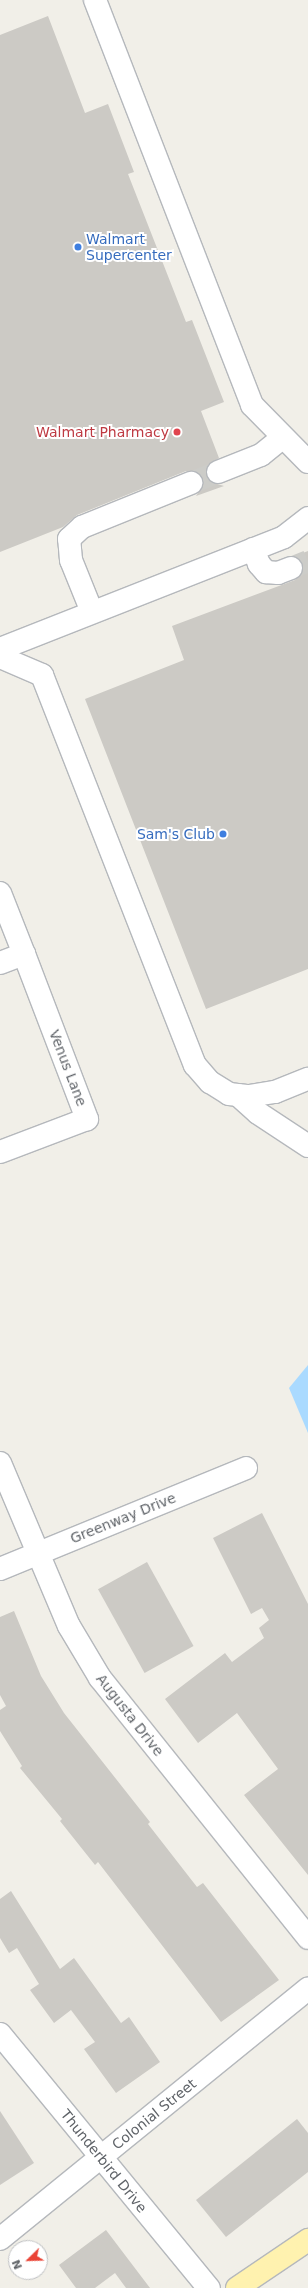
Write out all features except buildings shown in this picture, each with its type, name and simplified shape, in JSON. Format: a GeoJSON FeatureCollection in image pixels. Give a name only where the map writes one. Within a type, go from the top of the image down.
{"type":"FeatureCollection","features":[{"type":"Feature","properties":{"kind":"main road"},"geometry":{"type":"LineString","coordinates":[[237,2288],[308,2240]]}},
{"type":"Feature","properties":{"kind":"street"},"geometry":{"type":"LineString","coordinates":[[95,0],[252,405],[282,438],[308,462]]}},
{"type":"Feature","properties":{"kind":"street"},"geometry":{"type":"LineString","coordinates":[[218,472],[262,455],[282,438]]}},
{"type":"Feature","properties":{"kind":"street"},"geometry":{"type":"LineString","coordinates":[[92,612],[71,560],[69,539],[82,527],[191,483]]}},
{"type":"Feature","properties":{"kind":"street"},"geometry":{"type":"LineString","coordinates":[[0,650],[92,612],[284,537],[308,518]]}},
{"type":"Feature","properties":{"kind":"street"},"geometry":{"type":"LineString","coordinates":[[253,549],[259,564],[266,572],[278,573],[291,568]]}},
{"type":"Feature","properties":{"kind":"street"},"geometry":{"type":"LineString","coordinates":[[0,657],[42,675],[194,1065],[210,1082],[229,1094],[249,1096],[275,1092],[308,1079]]}},
{"type":"Feature","properties":{"kind":"street"},"geometry":{"type":"LineString","coordinates":[[0,892],[24,954],[0,963]]}},
{"type":"Feature","properties":{"kind":"street","name":"Venus Lane"},"geometry":{"type":"LineString","coordinates":[[0,1152],[87,1119],[24,954]]}},
{"type":"Feature","properties":{"kind":"street"},"geometry":{"type":"LineString","coordinates":[[238,1095],[258,1113],[308,1146]]}},
{"type":"Feature","properties":{"kind":"street","name":"Augusta Drive"},"geometry":{"type":"LineString","coordinates":[[0,1463],[69,1626],[100,1678],[308,1938]]}},
{"type":"Feature","properties":{"kind":"street","name":"Greenway Drive"},"geometry":{"type":"LineString","coordinates":[[0,1569],[246,1468]]}},
{"type":"Feature","properties":{"kind":"street","name":"Colonial Street"},"geometry":{"type":"LineString","coordinates":[[0,2239],[308,1989]]}},
{"type":"Feature","properties":{"kind":"street","name":"Thunderbird Drive"},"geometry":{"type":"LineString","coordinates":[[0,2034],[209,2288]]}},
{"type":"Feature","properties":{"kind":"water"},"geometry":{"type":"Polygon","coordinates":[[[308,1365],[308,1433],[289,1388],[308,1365]]]}},
{"type":"Feature","properties":{"kind":"tunnel"},"geometry":{"type":"LineString","coordinates":[[191,483],[218,472]]}},
{"type":"Feature","properties":{"kind":"tunnel"},"geometry":{"type":"LineString","coordinates":[[291,568],[308,561]]}},
{"type":"Feature","properties":{"kind":"place","name":"Walmart Supercenter"},"geometry":{"type":"Point","coordinates":[78,247]}},
{"type":"Feature","properties":{"kind":"place","name":"Walmart Pharmacy"},"geometry":{"type":"Point","coordinates":[177,432]}},
{"type":"Feature","properties":{"kind":"place","name":"Sam's Club"},"geometry":{"type":"Point","coordinates":[223,834]}}]}
